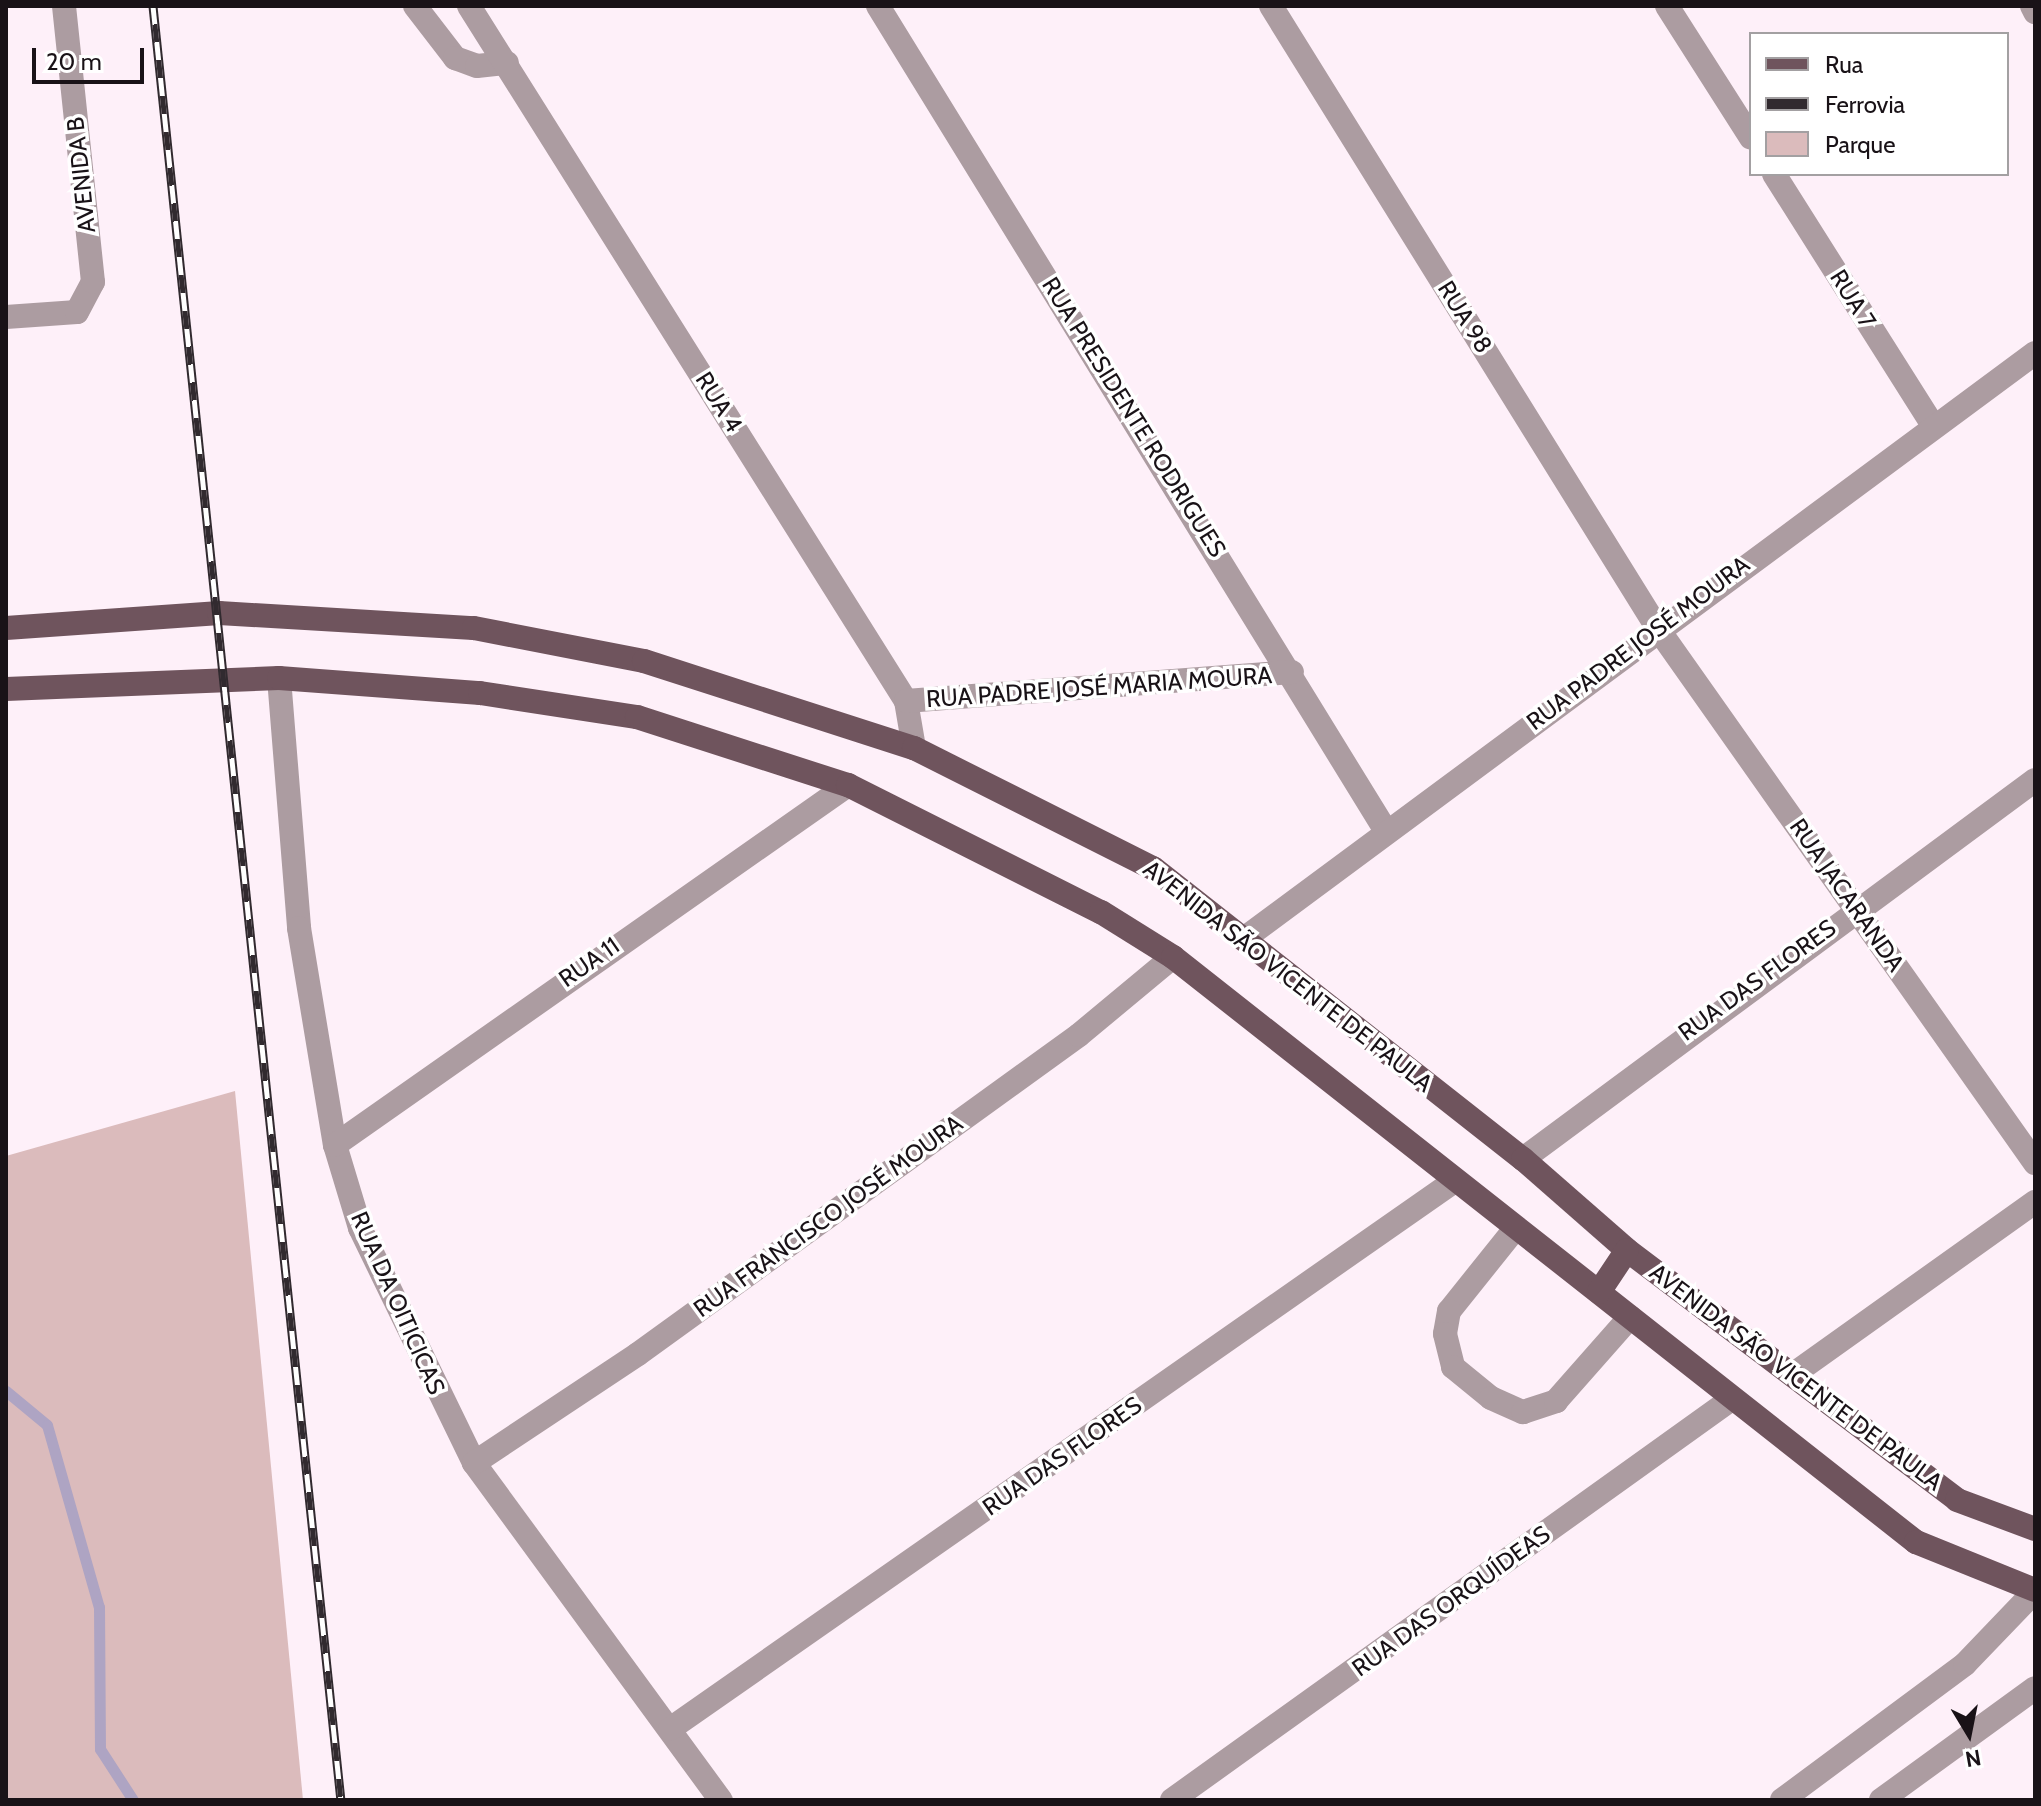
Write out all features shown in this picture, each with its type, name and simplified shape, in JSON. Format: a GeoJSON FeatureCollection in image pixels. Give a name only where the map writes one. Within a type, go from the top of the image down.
{"type":"FeatureCollection","features":[{"type":"Feature","properties":{"kind":"main road","name":"AVENIDA SÃO VICENTE DE PAULA"},"geometry":{"type":"LineString","coordinates":[[6,628],[275,613],[474,628],[644,661],[914,748],[1153,868],[1523,1159],[1627,1250],[1795,1373],[1957,1500],[2035,1529]]}},
{"type":"Feature","properties":{"kind":"main road"},"geometry":{"type":"LineString","coordinates":[[6,689],[279,678],[480,693],[637,717],[848,785],[1101,912],[1173,957],[1514,1230],[1599,1292],[1729,1401],[1916,1542],[2035,1590]]}},
{"type":"Feature","properties":{"kind":"main road"},"geometry":{"type":"LineString","coordinates":[[1599,1292],[1627,1250]]}},
{"type":"Feature","properties":{"kind":"street","name":"AVENIDA B"},"geometry":{"type":"LineString","coordinates":[[6,317],[77,312],[93,282],[64,6]]}},
{"type":"Feature","properties":{"kind":"street"},"geometry":{"type":"LineString","coordinates":[[415,6],[455,58],[477,66],[507,63]]}},
{"type":"Feature","properties":{"kind":"street","name":"RUA 4"},"geometry":{"type":"LineString","coordinates":[[469,6],[906,701],[914,748]]}},
{"type":"Feature","properties":{"kind":"street","name":"RUA PRESIDENTE RODRIGUES"},"geometry":{"type":"LineString","coordinates":[[878,6],[1292,672],[1386,831]]}},
{"type":"Feature","properties":{"kind":"street","name":"RUA 98"},"geometry":{"type":"LineString","coordinates":[[1271,6],[1658,629]]}},
{"type":"Feature","properties":{"kind":"street"},"geometry":{"type":"LineString","coordinates":[[1667,6],[1749,135]]}},
{"type":"Feature","properties":{"kind":"street"},"geometry":{"type":"LineString","coordinates":[[2032,6],[2035,12]]}},
{"type":"Feature","properties":{"kind":"street","name":"RUA 7"},"geometry":{"type":"LineString","coordinates":[[1775,176],[1932,424]]}},
{"type":"Feature","properties":{"kind":"street","name":"RUA PADRE JOSÉ MOURA"},"geometry":{"type":"LineString","coordinates":[[1245,938],[1932,424],[2035,353]]}},
{"type":"Feature","properties":{"kind":"street","name":"RUA JACARANDA"},"geometry":{"type":"LineString","coordinates":[[1658,629],[2035,1163]]}},
{"type":"Feature","properties":{"kind":"street","name":"RUA PADRE JOSÉ MARIA MOURA"},"geometry":{"type":"LineString","coordinates":[[906,701],[1292,672]]}},
{"type":"Feature","properties":{"kind":"street","name":"RUA DA OITICICAS"},"geometry":{"type":"LineString","coordinates":[[279,678],[299,928],[335,1145],[360,1228],[474,1463],[721,1800]]}},
{"type":"Feature","properties":{"kind":"street","name":"RUA DAS FLORES"},"geometry":{"type":"LineString","coordinates":[[1523,1159],[1855,907],[2035,780]]}},
{"type":"Feature","properties":{"kind":"street","name":"RUA 11"},"geometry":{"type":"LineString","coordinates":[[335,1145],[848,785]]}},
{"type":"Feature","properties":{"kind":"street","name":"RUA FRANCISCO JOSÉ MOURA"},"geometry":{"type":"LineString","coordinates":[[474,1463],[1041,1062],[1173,957]]}},
{"type":"Feature","properties":{"kind":"street","name":"RUA DAS FLORES"},"geometry":{"type":"LineString","coordinates":[[670,1729],[1453,1182]]}},
{"type":"Feature","properties":{"kind":"street"},"geometry":{"type":"LineString","coordinates":[[1795,1373],[2035,1202]]}},
{"type":"Feature","properties":{"kind":"street"},"geometry":{"type":"LineString","coordinates":[[1514,1230],[1449,1311],[1445,1334],[1453,1367],[1491,1398],[1523,1412],[1556,1401],[1630,1317]]}},
{"type":"Feature","properties":{"kind":"street","name":"RUA DAS ORQUÍDEAS"},"geometry":{"type":"LineString","coordinates":[[1172,1800],[1729,1401]]}},
{"type":"Feature","properties":{"kind":"street"},"geometry":{"type":"LineString","coordinates":[[1782,1800],[1965,1664],[2035,1590]]}},
{"type":"Feature","properties":{"kind":"street"},"geometry":{"type":"LineString","coordinates":[[1881,1800],[2035,1688]]}},
{"type":"Feature","properties":{"kind":"green space"},"geometry":{"type":"Polygon","coordinates":[[[235,1091],[303,1800],[6,1800],[6,1156],[235,1091]]]}},
{"type":"Feature","properties":{"kind":"waterway"},"geometry":{"type":"LineString","coordinates":[[6,1391],[47,1425],[99,1607],[100,1749],[133,1800]]}},
{"type":"Feature","properties":{"kind":"railway"},"geometry":{"type":"LineString","coordinates":[[153,6],[341,1800]]}}]}
